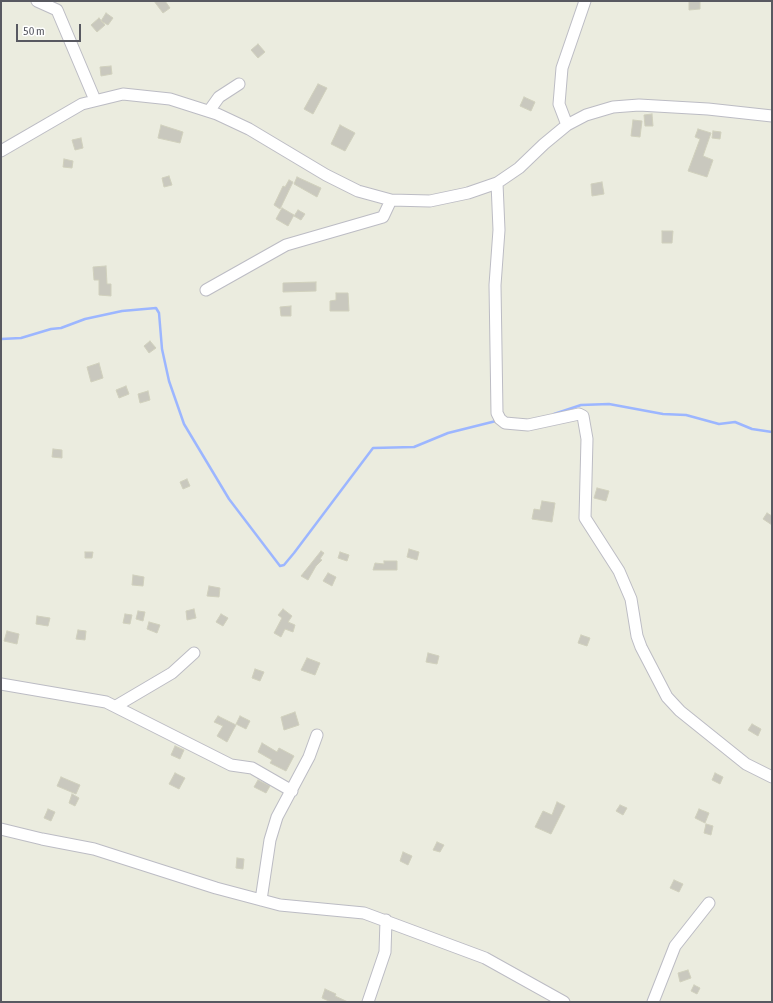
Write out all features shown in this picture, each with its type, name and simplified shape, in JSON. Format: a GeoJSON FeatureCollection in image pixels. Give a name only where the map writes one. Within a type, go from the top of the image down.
{"type":"FeatureCollection","features":[{"type":"Feature","properties":{"kind":"street"},"geometry":{"type":"LineString","coordinates":[[37,1],[57,10],[95,100]]}},
{"type":"Feature","properties":{"kind":"street"},"geometry":{"type":"LineString","coordinates":[[567,125],[559,104],[562,68],[585,1]]}},
{"type":"Feature","properties":{"kind":"street"},"geometry":{"type":"LineString","coordinates":[[209,111],[219,97],[239,84]]}},
{"type":"Feature","properties":{"kind":"street"},"geometry":{"type":"LineString","coordinates":[[1,151],[82,104],[123,94],[170,99],[209,111],[249,129],[326,175],[358,191],[391,200],[430,201],[497,183],[519,168],[567,125],[586,115],[613,107],[639,105],[708,109],[772,116]]}},
{"type":"Feature","properties":{"kind":"street"},"geometry":{"type":"LineString","coordinates":[[497,183],[499,230],[495,285],[497,413],[500,420],[505,423],[528,426],[579,414],[583,416],[587,439],[585,518],[619,571],[631,599],[636,636],[667,697],[680,711],[746,764],[772,778]]}},
{"type":"Feature","properties":{"kind":"street"},"geometry":{"type":"LineString","coordinates":[[206,290],[286,245],[383,217],[391,200]]}},
{"type":"Feature","properties":{"kind":"street"},"geometry":{"type":"LineString","coordinates":[[116,706],[172,673],[194,653]]}},
{"type":"Feature","properties":{"kind":"street"},"geometry":{"type":"LineString","coordinates":[[1,684],[106,702],[231,765],[252,768],[292,791]]}},
{"type":"Feature","properties":{"kind":"street"},"geometry":{"type":"LineString","coordinates":[[260,900],[270,840],[277,817],[309,757],[317,735]]}},
{"type":"Feature","properties":{"kind":"street"},"geometry":{"type":"LineString","coordinates":[[1,828],[42,839],[94,849],[216,888],[260,900],[309,909],[364,913],[486,958],[564,1002]]}},
{"type":"Feature","properties":{"kind":"street"},"geometry":{"type":"LineString","coordinates":[[653,1002],[675,946],[709,903]]}},
{"type":"Feature","properties":{"kind":"street"},"geometry":{"type":"LineString","coordinates":[[368,1002],[385,952],[386,920]]}},
{"type":"Feature","properties":{"kind":"building"},"geometry":{"type":"Polygon","coordinates":[[[154,1],[165,1],[170,8],[163,13],[154,1]]]}},
{"type":"Feature","properties":{"kind":"building"},"geometry":{"type":"Polygon","coordinates":[[[700,1],[700,9],[689,10],[689,2],[700,1]]]}},
{"type":"Feature","properties":{"kind":"building"},"geometry":{"type":"Polygon","coordinates":[[[106,13],[113,18],[108,25],[101,21],[106,13]]]}},
{"type":"Feature","properties":{"kind":"building"},"geometry":{"type":"Polygon","coordinates":[[[99,18],[105,25],[97,32],[91,25],[99,18]]]}},
{"type":"Feature","properties":{"kind":"building"},"geometry":{"type":"Polygon","coordinates":[[[258,44],[265,52],[258,58],[251,50],[258,44]]]}},
{"type":"Feature","properties":{"kind":"building"},"geometry":{"type":"Polygon","coordinates":[[[111,66],[112,74],[101,76],[100,67],[111,66]]]}},
{"type":"Feature","properties":{"kind":"building"},"geometry":{"type":"Polygon","coordinates":[[[318,84],[327,88],[313,114],[304,109],[318,84]]]}},
{"type":"Feature","properties":{"kind":"building"},"geometry":{"type":"Polygon","coordinates":[[[524,97],[535,102],[531,111],[520,106],[524,97]]]}},
{"type":"Feature","properties":{"kind":"building"},"geometry":{"type":"Polygon","coordinates":[[[652,114],[653,126],[645,126],[644,115],[652,114]]]}},
{"type":"Feature","properties":{"kind":"building"},"geometry":{"type":"Polygon","coordinates":[[[633,120],[642,121],[640,137],[631,136],[633,120]]]}},
{"type":"Feature","properties":{"kind":"building"},"geometry":{"type":"Polygon","coordinates":[[[161,125],[183,132],[180,143],[158,138],[161,125]]]}},
{"type":"Feature","properties":{"kind":"building"},"geometry":{"type":"Polygon","coordinates":[[[340,125],[355,133],[345,151],[331,144],[340,125]]]}},
{"type":"Feature","properties":{"kind":"building"},"geometry":{"type":"Polygon","coordinates":[[[698,129],[711,133],[703,156],[713,160],[707,177],[688,171],[700,139],[695,137],[698,129]]]}},
{"type":"Feature","properties":{"kind":"building"},"geometry":{"type":"Polygon","coordinates":[[[713,131],[721,132],[720,139],[712,138],[713,131]]]}},
{"type":"Feature","properties":{"kind":"building"},"geometry":{"type":"Polygon","coordinates":[[[81,138],[83,148],[75,150],[72,140],[81,138]]]}},
{"type":"Feature","properties":{"kind":"building"},"geometry":{"type":"Polygon","coordinates":[[[64,159],[73,161],[72,168],[63,167],[64,159]]]}},
{"type":"Feature","properties":{"kind":"building"},"geometry":{"type":"Polygon","coordinates":[[[169,176],[172,185],[164,187],[162,178],[169,176]]]}},
{"type":"Feature","properties":{"kind":"building"},"geometry":{"type":"Polygon","coordinates":[[[297,177],[321,188],[317,197],[294,184],[297,177]]]}},
{"type":"Feature","properties":{"kind":"building"},"geometry":{"type":"Polygon","coordinates":[[[289,180],[293,182],[280,209],[274,205],[283,186],[285,187],[289,180]]]}},
{"type":"Feature","properties":{"kind":"building"},"geometry":{"type":"Polygon","coordinates":[[[602,182],[604,194],[592,196],[591,184],[602,182]]]}},
{"type":"Feature","properties":{"kind":"building"},"geometry":{"type":"Polygon","coordinates":[[[282,208],[294,215],[288,226],[276,219],[282,208]]]}},
{"type":"Feature","properties":{"kind":"building"},"geometry":{"type":"Polygon","coordinates":[[[298,210],[305,214],[301,220],[294,216],[298,210]]]}},
{"type":"Feature","properties":{"kind":"building"},"geometry":{"type":"Polygon","coordinates":[[[662,231],[673,231],[672,243],[662,243],[662,231]]]}},
{"type":"Feature","properties":{"kind":"building"},"geometry":{"type":"Polygon","coordinates":[[[106,266],[107,284],[111,284],[111,296],[99,295],[99,280],[94,280],[93,267],[106,266]]]}},
{"type":"Feature","properties":{"kind":"building"},"geometry":{"type":"Polygon","coordinates":[[[316,282],[316,291],[283,292],[283,283],[316,282]]]}},
{"type":"Feature","properties":{"kind":"building"},"geometry":{"type":"Polygon","coordinates":[[[336,293],[348,293],[349,311],[330,311],[330,301],[336,300],[336,293]]]}},
{"type":"Feature","properties":{"kind":"building"},"geometry":{"type":"Polygon","coordinates":[[[291,306],[291,316],[281,316],[280,307],[291,306]]]}},
{"type":"Feature","properties":{"kind":"building"},"geometry":{"type":"Polygon","coordinates":[[[150,341],[156,348],[149,353],[144,346],[150,341]]]}},
{"type":"Feature","properties":{"kind":"building"},"geometry":{"type":"Polygon","coordinates":[[[99,363],[103,378],[91,382],[87,367],[99,363]]]}},
{"type":"Feature","properties":{"kind":"building"},"geometry":{"type":"Polygon","coordinates":[[[126,386],[129,394],[119,398],[116,390],[126,386]]]}},
{"type":"Feature","properties":{"kind":"building"},"geometry":{"type":"Polygon","coordinates":[[[148,391],[150,400],[140,403],[138,394],[148,391]]]}},
{"type":"Feature","properties":{"kind":"building"},"geometry":{"type":"Polygon","coordinates":[[[53,449],[62,450],[62,458],[52,457],[53,449]]]}},
{"type":"Feature","properties":{"kind":"building"},"geometry":{"type":"Polygon","coordinates":[[[187,479],[190,486],[183,489],[180,482],[187,479]]]}},
{"type":"Feature","properties":{"kind":"building"},"geometry":{"type":"Polygon","coordinates":[[[597,488],[609,491],[606,501],[594,498],[597,488]]]}},
{"type":"Feature","properties":{"kind":"building"},"geometry":{"type":"Polygon","coordinates":[[[542,501],[555,503],[552,522],[532,519],[534,509],[540,510],[542,501]]]}},
{"type":"Feature","properties":{"kind":"building"},"geometry":{"type":"Polygon","coordinates":[[[767,513],[772,516],[772,525],[763,519],[767,513]]]}},
{"type":"Feature","properties":{"kind":"building"},"geometry":{"type":"Polygon","coordinates":[[[409,549],[419,552],[417,560],[407,557],[409,549]]]}},
{"type":"Feature","properties":{"kind":"building"},"geometry":{"type":"Polygon","coordinates":[[[321,551],[324,553],[320,559],[322,560],[316,566],[308,580],[301,576],[321,551]]]}},
{"type":"Feature","properties":{"kind":"building"},"geometry":{"type":"Polygon","coordinates":[[[85,552],[93,552],[92,558],[85,558],[85,552]]]}},
{"type":"Feature","properties":{"kind":"building"},"geometry":{"type":"Polygon","coordinates":[[[340,552],[349,555],[347,561],[338,558],[340,552]]]}},
{"type":"Feature","properties":{"kind":"building"},"geometry":{"type":"Polygon","coordinates":[[[384,561],[397,561],[397,570],[373,570],[375,563],[384,564],[384,561]]]}},
{"type":"Feature","properties":{"kind":"building"},"geometry":{"type":"Polygon","coordinates":[[[328,573],[336,577],[332,586],[323,581],[328,573]]]}},
{"type":"Feature","properties":{"kind":"building"},"geometry":{"type":"Polygon","coordinates":[[[133,575],[144,577],[143,586],[132,585],[133,575]]]}},
{"type":"Feature","properties":{"kind":"building"},"geometry":{"type":"Polygon","coordinates":[[[209,586],[220,588],[219,597],[207,596],[209,586]]]}},
{"type":"Feature","properties":{"kind":"building"},"geometry":{"type":"Polygon","coordinates":[[[194,609],[196,618],[187,620],[186,611],[194,609]]]}},
{"type":"Feature","properties":{"kind":"building"},"geometry":{"type":"Polygon","coordinates":[[[283,609],[292,616],[288,622],[295,625],[293,632],[285,629],[281,637],[274,633],[282,618],[278,615],[283,609]]]}},
{"type":"Feature","properties":{"kind":"building"},"geometry":{"type":"Polygon","coordinates":[[[138,611],[145,612],[143,621],[136,619],[138,611]]]}},
{"type":"Feature","properties":{"kind":"building"},"geometry":{"type":"Polygon","coordinates":[[[125,614],[132,615],[130,624],[123,623],[125,614]]]}},
{"type":"Feature","properties":{"kind":"building"},"geometry":{"type":"Polygon","coordinates":[[[221,614],[228,618],[223,626],[216,622],[221,614]]]}},
{"type":"Feature","properties":{"kind":"building"},"geometry":{"type":"Polygon","coordinates":[[[37,616],[50,618],[48,626],[36,624],[37,616]]]}},
{"type":"Feature","properties":{"kind":"building"},"geometry":{"type":"Polygon","coordinates":[[[149,622],[160,625],[157,633],[147,629],[149,622]]]}},
{"type":"Feature","properties":{"kind":"building"},"geometry":{"type":"Polygon","coordinates":[[[78,630],[86,631],[85,640],[76,639],[78,630]]]}},
{"type":"Feature","properties":{"kind":"building"},"geometry":{"type":"Polygon","coordinates":[[[7,631],[19,634],[17,644],[4,641],[7,631]]]}},
{"type":"Feature","properties":{"kind":"building"},"geometry":{"type":"Polygon","coordinates":[[[581,635],[590,638],[587,646],[578,643],[581,635]]]}},
{"type":"Feature","properties":{"kind":"building"},"geometry":{"type":"Polygon","coordinates":[[[428,653],[439,656],[437,664],[426,662],[428,653]]]}},
{"type":"Feature","properties":{"kind":"building"},"geometry":{"type":"Polygon","coordinates":[[[307,658],[320,663],[315,675],[301,670],[307,658]]]}},
{"type":"Feature","properties":{"kind":"building"},"geometry":{"type":"Polygon","coordinates":[[[255,669],[264,672],[260,681],[252,678],[255,669]]]}},
{"type":"Feature","properties":{"kind":"building"},"geometry":{"type":"Polygon","coordinates":[[[295,712],[299,725],[284,730],[281,717],[295,712]]]}},
{"type":"Feature","properties":{"kind":"building"},"geometry":{"type":"Polygon","coordinates":[[[218,716],[236,725],[227,742],[217,736],[223,726],[214,722],[218,716]]]}},
{"type":"Feature","properties":{"kind":"building"},"geometry":{"type":"Polygon","coordinates":[[[240,716],[250,721],[246,729],[236,724],[240,716]]]}},
{"type":"Feature","properties":{"kind":"building"},"geometry":{"type":"Polygon","coordinates":[[[752,724],[761,729],[758,736],[748,730],[752,724]]]}},
{"type":"Feature","properties":{"kind":"building"},"geometry":{"type":"Polygon","coordinates":[[[262,743],[277,752],[279,748],[294,756],[286,771],[270,763],[272,760],[258,752],[262,743]]]}},
{"type":"Feature","properties":{"kind":"building"},"geometry":{"type":"Polygon","coordinates":[[[175,746],[184,750],[180,759],[171,755],[175,746]]]}},
{"type":"Feature","properties":{"kind":"building"},"geometry":{"type":"Polygon","coordinates":[[[175,773],[185,778],[179,789],[169,784],[175,773]]]}},
{"type":"Feature","properties":{"kind":"building"},"geometry":{"type":"Polygon","coordinates":[[[715,773],[723,777],[720,784],[712,780],[715,773]]]}},
{"type":"Feature","properties":{"kind":"building"},"geometry":{"type":"Polygon","coordinates":[[[61,777],[80,785],[76,794],[57,786],[61,777]]]}},
{"type":"Feature","properties":{"kind":"building"},"geometry":{"type":"Polygon","coordinates":[[[258,780],[270,786],[266,793],[254,787],[258,780]]]}},
{"type":"Feature","properties":{"kind":"building"},"geometry":{"type":"Polygon","coordinates":[[[72,794],[79,798],[75,806],[69,803],[72,794]]]}},
{"type":"Feature","properties":{"kind":"building"},"geometry":{"type":"Polygon","coordinates":[[[557,802],[565,806],[551,834],[535,827],[543,811],[552,815],[557,802]]]}},
{"type":"Feature","properties":{"kind":"building"},"geometry":{"type":"Polygon","coordinates":[[[620,805],[627,808],[623,815],[616,811],[620,805]]]}},
{"type":"Feature","properties":{"kind":"building"},"geometry":{"type":"Polygon","coordinates":[[[48,809],[55,812],[51,821],[44,818],[48,809]]]}},
{"type":"Feature","properties":{"kind":"building"},"geometry":{"type":"Polygon","coordinates":[[[699,809],[709,813],[705,823],[695,818],[699,809]]]}},
{"type":"Feature","properties":{"kind":"building"},"geometry":{"type":"Polygon","coordinates":[[[706,824],[713,826],[711,835],[704,833],[706,824]]]}},
{"type":"Feature","properties":{"kind":"building"},"geometry":{"type":"Polygon","coordinates":[[[437,842],[444,845],[440,852],[433,850],[437,842]]]}},
{"type":"Feature","properties":{"kind":"building"},"geometry":{"type":"Polygon","coordinates":[[[403,852],[412,856],[408,865],[400,861],[403,852]]]}},
{"type":"Feature","properties":{"kind":"building"},"geometry":{"type":"Polygon","coordinates":[[[237,858],[244,859],[243,869],[236,868],[237,858]]]}},
{"type":"Feature","properties":{"kind":"building"},"geometry":{"type":"Polygon","coordinates":[[[674,880],[683,884],[679,892],[670,888],[674,880]]]}},
{"type":"Feature","properties":{"kind":"building"},"geometry":{"type":"Polygon","coordinates":[[[688,970],[691,978],[680,982],[678,973],[688,970]]]}},
{"type":"Feature","properties":{"kind":"building"},"geometry":{"type":"Polygon","coordinates":[[[694,985],[700,988],[697,994],[691,991],[694,985]]]}},
{"type":"Feature","properties":{"kind":"building"},"geometry":{"type":"Polygon","coordinates":[[[325,989],[348,1002],[331,1002],[322,998],[325,989]]]}},
{"type":"Feature","properties":{"kind":"waterway"},"geometry":{"type":"LineString","coordinates":[[1,339],[21,338],[51,329],[61,328],[85,319],[122,311],[156,308],[159,313],[162,349],[169,381],[184,424],[229,499],[280,566],[284,565],[294,553],[373,448],[414,447],[448,433],[496,421]]}},
{"type":"Feature","properties":{"kind":"waterway"},"geometry":{"type":"LineString","coordinates":[[554,414],[581,405],[609,404],[663,414],[686,415],[719,424],[735,422],[752,429],[772,432]]}}]}
